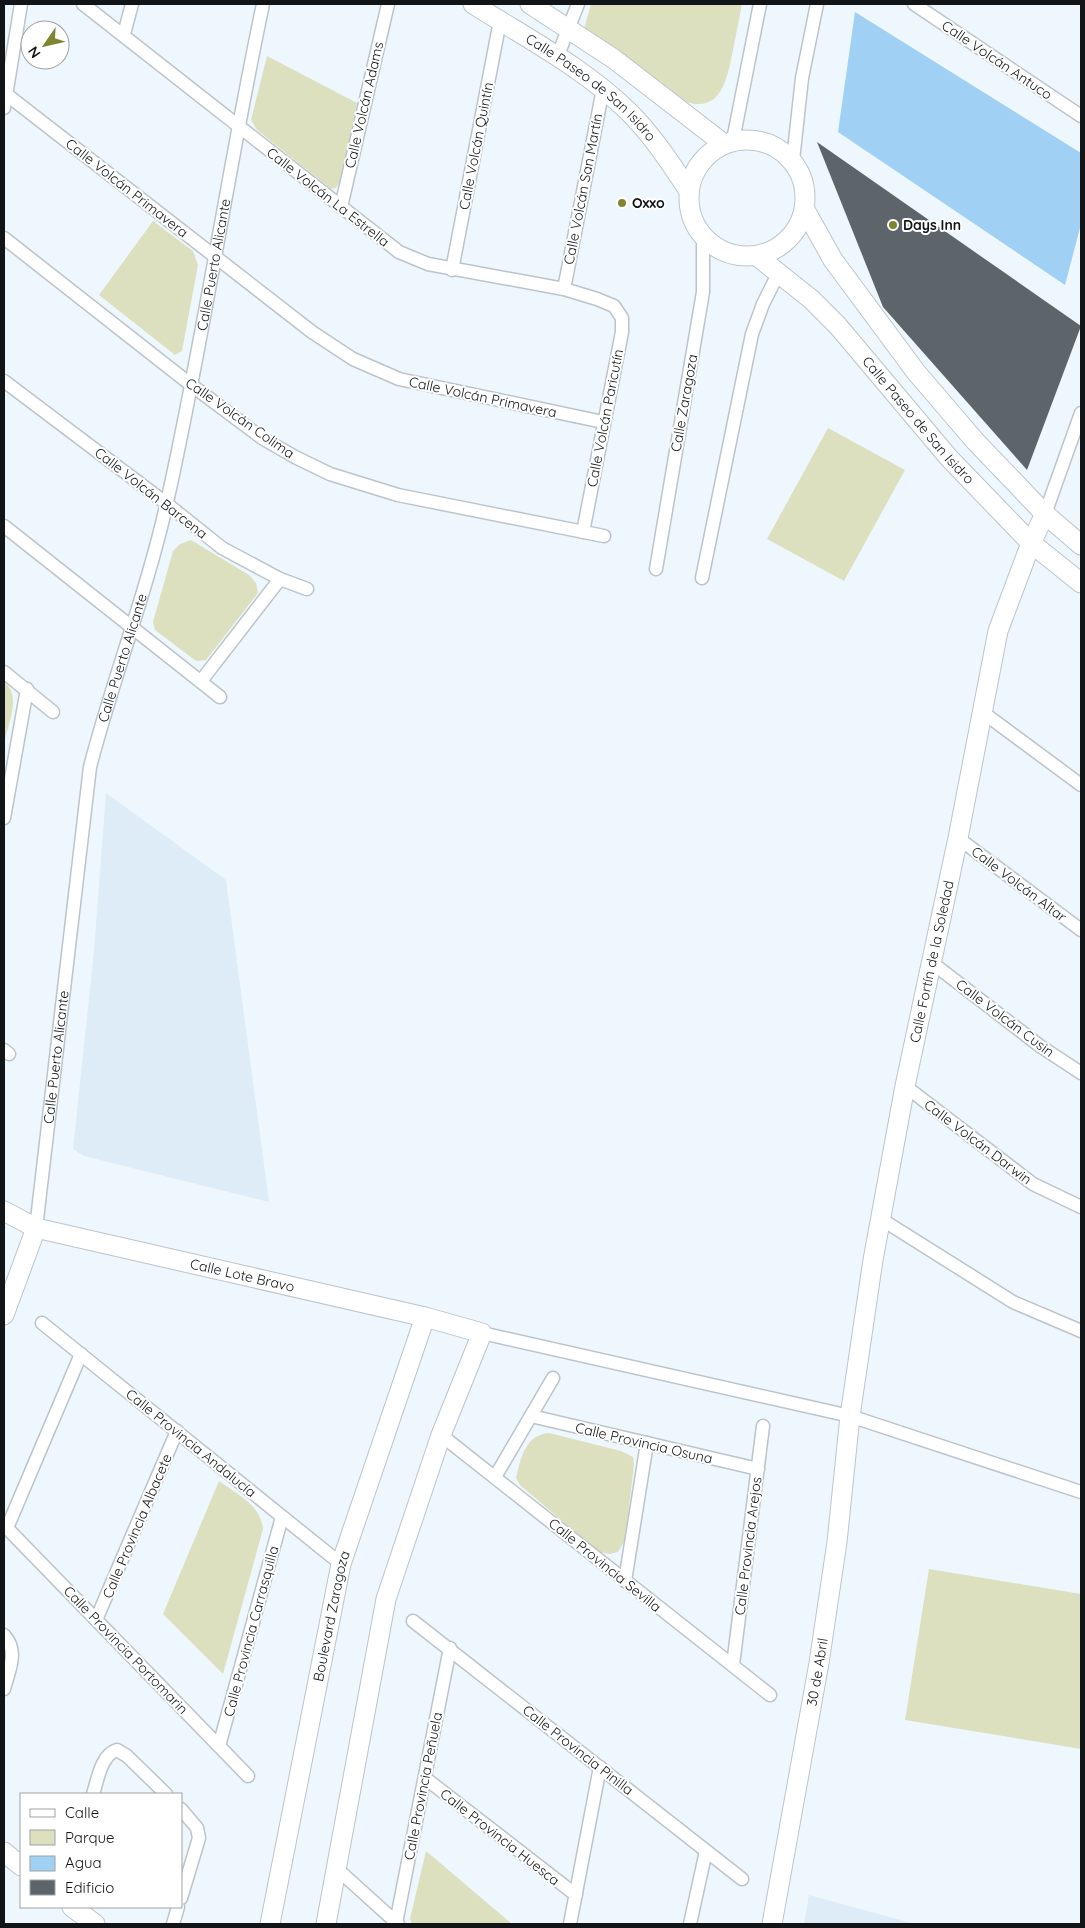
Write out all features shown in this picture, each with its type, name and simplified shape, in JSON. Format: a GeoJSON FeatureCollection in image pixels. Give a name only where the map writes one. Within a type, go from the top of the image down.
{"type":"FeatureCollection","features":[{"type":"Feature","properties":{"kind":"street"},"geometry":{"type":"LineString","coordinates":[[4,108],[21,4]]}},
{"type":"Feature","properties":{"kind":"street","name":"Calle Volcán La Estrella"},"geometry":{"type":"LineString","coordinates":[[83,4],[124,34],[399,252],[413,260],[452,270],[564,290],[614,306]]}},
{"type":"Feature","properties":{"kind":"street"},"geometry":{"type":"LineString","coordinates":[[124,34],[132,4]]}},
{"type":"Feature","properties":{"kind":"street","name":"Calle Puerto Alicante"},"geometry":{"type":"LineString","coordinates":[[4,1315],[36,1228],[90,767],[104,713],[132,626],[167,504],[237,125],[263,4]]}},
{"type":"Feature","properties":{"kind":"street","name":"Calle Volcán Adams"},"geometry":{"type":"LineString","coordinates":[[341,207],[388,4]]}},
{"type":"Feature","properties":{"kind":"street","name":"Calle Paseo de San Isidro"},"geometry":{"type":"LineString","coordinates":[[473,4],[558,56],[603,89],[630,113],[650,136],[689,191]]}},
{"type":"Feature","properties":{"kind":"street"},"geometry":{"type":"LineString","coordinates":[[530,4],[570,28],[729,142]]}},
{"type":"Feature","properties":{"kind":"street"},"geometry":{"type":"LineString","coordinates":[[558,56],[578,4]]}},
{"type":"Feature","properties":{"kind":"street"},"geometry":{"type":"LineString","coordinates":[[729,142],[760,4]]}},
{"type":"Feature","properties":{"kind":"street"},"geometry":{"type":"LineString","coordinates":[[793,160],[802,78],[816,4]]}},
{"type":"Feature","properties":{"kind":"street","name":"Calle Volcán Antuco"},"geometry":{"type":"LineString","coordinates":[[914,4],[1081,116]]}},
{"type":"Feature","properties":{"kind":"street","name":"Calle Volcán Quintín"},"geometry":{"type":"LineString","coordinates":[[452,270],[500,21]]}},
{"type":"Feature","properties":{"kind":"street","name":"Calle Volcán San Martín"},"geometry":{"type":"LineString","coordinates":[[564,290],[603,89]]}},
{"type":"Feature","properties":{"kind":"street","name":"Calle Volcán Primavera"},"geometry":{"type":"LineString","coordinates":[[6,94],[312,332],[354,359],[399,379],[603,422]]}},
{"type":"Feature","properties":{"kind":"street"},"geometry":{"type":"LineString","coordinates":[[755,139],[776,146],[793,160],[805,184],[805,210],[799,227],[788,241],[774,251],[756,256],[737,256],[718,249],[703,236],[691,215],[689,191],[694,171],[707,155],[729,142],[755,139]]}},
{"type":"Feature","properties":{"kind":"street","name":"Calle Paseo de San Isidro"},"geometry":{"type":"LineString","coordinates":[[805,210],[833,260],[910,364],[975,441],[1045,514],[1081,545]]}},
{"type":"Feature","properties":{"kind":"street","name":"Calle Zaragoza"},"geometry":{"type":"LineString","coordinates":[[656,569],[703,292],[703,236]]}},
{"type":"Feature","properties":{"kind":"street","name":"Calle Volcán Colima"},"geometry":{"type":"LineString","coordinates":[[4,238],[190,384],[262,438],[295,458],[330,474],[398,495],[604,536]]}},
{"type":"Feature","properties":{"kind":"street","name":"Calle Paseo de San Isidro"},"geometry":{"type":"LineString","coordinates":[[756,256],[812,299],[838,326],[949,458],[1031,543],[1081,583]]}},
{"type":"Feature","properties":{"kind":"street"},"geometry":{"type":"LineString","coordinates":[[702,578],[752,334],[763,304],[779,272]]}},
{"type":"Feature","properties":{"kind":"street","name":"Calle Volcán Paricutín"},"geometry":{"type":"LineString","coordinates":[[583,532],[622,332],[622,318],[614,306]]}},
{"type":"Feature","properties":{"kind":"street","name":"Calle Volcán Barcena"},"geometry":{"type":"LineString","coordinates":[[4,381],[222,548],[280,579],[307,590]]}},
{"type":"Feature","properties":{"kind":"street"},"geometry":{"type":"LineString","coordinates":[[1045,514],[1081,413]]}},
{"type":"Feature","properties":{"kind":"street","name":"Calle Fortín de la Soledad"},"geometry":{"type":"LineString","coordinates":[[850,1416],[873,1260],[905,1086],[958,838],[981,711],[998,631],[1031,543],[1045,514]]}},
{"type":"Feature","properties":{"kind":"street"},"geometry":{"type":"LineString","coordinates":[[4,526],[220,697]]}},
{"type":"Feature","properties":{"kind":"street"},"geometry":{"type":"LineString","coordinates":[[201,681],[280,579]]}},
{"type":"Feature","properties":{"kind":"street"},"geometry":{"type":"LineString","coordinates":[[4,672],[53,712]]}},
{"type":"Feature","properties":{"kind":"street"},"geometry":{"type":"LineString","coordinates":[[4,818],[27,689]]}},
{"type":"Feature","properties":{"kind":"street"},"geometry":{"type":"LineString","coordinates":[[981,711],[1081,785]]}},
{"type":"Feature","properties":{"kind":"street","name":"Calle Volcán Altar"},"geometry":{"type":"LineString","coordinates":[[958,838],[1081,930]]}},
{"type":"Feature","properties":{"kind":"street","name":"Calle Volcán Cusin"},"geometry":{"type":"LineString","coordinates":[[931,962],[1040,1046],[1081,1073]]}},
{"type":"Feature","properties":{"kind":"street","name":"Calle Volcán Darwin"},"geometry":{"type":"LineString","coordinates":[[905,1086],[1032,1184],[1081,1207]]}},
{"type":"Feature","properties":{"kind":"street","name":"Calle Lote Bravo"},"geometry":{"type":"LineString","coordinates":[[4,1211],[36,1228],[425,1317],[482,1333]]}},
{"type":"Feature","properties":{"kind":"street"},"geometry":{"type":"LineString","coordinates":[[881,1220],[1013,1302],[1081,1331]]}},
{"type":"Feature","properties":{"kind":"street","name":"Boulevard Zaragoza"},"geometry":{"type":"LineString","coordinates":[[270,1924],[340,1564],[425,1317]]}},
{"type":"Feature","properties":{"kind":"street","name":"Calle Provincia Andalucía"},"geometry":{"type":"LineString","coordinates":[[42,1323],[340,1564]]}},
{"type":"Feature","properties":{"kind":"street"},"geometry":{"type":"LineString","coordinates":[[326,1924],[386,1600],[441,1435],[482,1333],[850,1416],[1081,1492]]}},
{"type":"Feature","properties":{"kind":"street"},"geometry":{"type":"LineString","coordinates":[[5,1527],[81,1354]]}},
{"type":"Feature","properties":{"kind":"street"},"geometry":{"type":"LineString","coordinates":[[495,1476],[553,1378]]}},
{"type":"Feature","properties":{"kind":"street","name":"Calle Provincia Osuna"},"geometry":{"type":"LineString","coordinates":[[531,1416],[758,1469]]}},
{"type":"Feature","properties":{"kind":"street","name":"30 de Abril"},"geometry":{"type":"LineString","coordinates":[[772,1924],[827,1608],[837,1542],[850,1416]]}},
{"type":"Feature","properties":{"kind":"street","name":"Calle Provincia Arejos"},"geometry":{"type":"LineString","coordinates":[[733,1665],[764,1426]]}},
{"type":"Feature","properties":{"kind":"street","name":"Calle Provincia Albacete"},"geometry":{"type":"LineString","coordinates":[[96,1620],[177,1432]]}},
{"type":"Feature","properties":{"kind":"street","name":"Calle Provincia Sevilla"},"geometry":{"type":"LineString","coordinates":[[441,1435],[770,1695]]}},
{"type":"Feature","properties":{"kind":"street"},"geometry":{"type":"LineString","coordinates":[[625,1581],[647,1443]]}},
{"type":"Feature","properties":{"kind":"street","name":"Calle Provincia Carrasquilla"},"geometry":{"type":"LineString","coordinates":[[219,1746],[282,1517]]}},
{"type":"Feature","properties":{"kind":"street","name":"Calle Provincia Portomarin"},"geometry":{"type":"LineString","coordinates":[[5,1527],[248,1776]]}},
{"type":"Feature","properties":{"kind":"street","name":"Calle Provincia Pinilla"},"geometry":{"type":"LineString","coordinates":[[413,1621],[450,1648],[742,1879]]}},
{"type":"Feature","properties":{"kind":"street"},"geometry":{"type":"LineString","coordinates":[[4,1635],[11,1643],[13,1652],[4,1689]]}},
{"type":"Feature","properties":{"kind":"street","name":"Calle Provincia Peñuela"},"geometry":{"type":"LineString","coordinates":[[397,1924],[450,1648]]}},
{"type":"Feature","properties":{"kind":"street"},"geometry":{"type":"LineString","coordinates":[[93,1793],[104,1760],[110,1752],[117,1750],[127,1756],[165,1793]]}},
{"type":"Feature","properties":{"kind":"street"},"geometry":{"type":"LineString","coordinates":[[570,1924],[600,1767]]}},
{"type":"Feature","properties":{"kind":"street","name":"Calle Provincia Huesca"},"geometry":{"type":"LineString","coordinates":[[424,1778],[576,1895]]}},
{"type":"Feature","properties":{"kind":"street"},"geometry":{"type":"LineString","coordinates":[[182,1811],[197,1828],[199,1838],[182,1895]]}},
{"type":"Feature","properties":{"kind":"street"},"geometry":{"type":"LineString","coordinates":[[690,1924],[706,1850]]}},
{"type":"Feature","properties":{"kind":"street"},"geometry":{"type":"LineString","coordinates":[[4,1852],[20,1865]]}},
{"type":"Feature","properties":{"kind":"street"},"geometry":{"type":"LineString","coordinates":[[336,1868],[397,1924]]}},
{"type":"Feature","properties":{"kind":"street"},"geometry":{"type":"LineString","coordinates":[[73,1908],[95,1924]]}},
{"type":"Feature","properties":{"kind":"street"},"geometry":{"type":"LineString","coordinates":[[173,1924],[178,1908]]}},
{"type":"Feature","properties":{"kind":"shaded area"},"geometry":{"type":"Polygon","coordinates":[[[106,793],[226,880],[269,1202],[84,1156],[73,1149],[94,951],[106,793]]]}},
{"type":"Feature","properties":{"kind":"shaded area"},"geometry":{"type":"Polygon","coordinates":[[[809,1895],[915,1924],[804,1924],[809,1895]]]}},
{"type":"Feature","properties":{"kind":"green space"},"geometry":{"type":"Polygon","coordinates":[[[591,4],[742,4],[728,72],[720,91],[706,103],[696,104],[683,101],[584,29],[591,4]]]}},
{"type":"Feature","properties":{"kind":"green space"},"geometry":{"type":"Polygon","coordinates":[[[267,56],[357,103],[341,180],[336,188],[331,189],[257,130],[251,120],[267,56]]]}},
{"type":"Feature","properties":{"kind":"green space"},"geometry":{"type":"Polygon","coordinates":[[[153,221],[193,251],[198,265],[182,351],[175,355],[99,295],[153,221]]]}},
{"type":"Feature","properties":{"kind":"green space"},"geometry":{"type":"Polygon","coordinates":[[[828,428],[905,470],[844,581],[767,539],[828,428]]]}},
{"type":"Feature","properties":{"kind":"green space"},"geometry":{"type":"Polygon","coordinates":[[[191,540],[249,575],[256,583],[258,593],[206,660],[196,661],[155,630],[153,622],[173,551],[180,544],[191,540]]]}},
{"type":"Feature","properties":{"kind":"green space"},"geometry":{"type":"Polygon","coordinates":[[[4,682],[9,688],[13,702],[11,719],[4,743],[4,682]]]}},
{"type":"Feature","properties":{"kind":"green space"},"geometry":{"type":"Polygon","coordinates":[[[549,1433],[621,1451],[633,1457],[634,1465],[625,1540],[618,1552],[610,1554],[599,1552],[520,1485],[516,1478],[525,1449],[534,1438],[549,1433]]]}},
{"type":"Feature","properties":{"kind":"green space"},"geometry":{"type":"Polygon","coordinates":[[[219,1481],[253,1507],[258,1513],[263,1529],[223,1674],[163,1614],[219,1481]]]}},
{"type":"Feature","properties":{"kind":"green space"},"geometry":{"type":"Polygon","coordinates":[[[929,1569],[1081,1594],[1081,1749],[905,1720],[929,1569]]]}},
{"type":"Feature","properties":{"kind":"green space"},"geometry":{"type":"Polygon","coordinates":[[[426,1851],[512,1924],[412,1924],[410,1919],[426,1851]]]}},
{"type":"Feature","properties":{"kind":"water"},"geometry":{"type":"Polygon","coordinates":[[[855,12],[1081,153],[1081,224],[1065,285],[838,132],[855,12]]]}},
{"type":"Feature","properties":{"kind":"building","name":"Days Inn"},"geometry":{"type":"Polygon","coordinates":[[[817,142],[1081,326],[1027,470],[883,307],[817,142]]]}},
{"type":"Feature","properties":{"kind":"place","name":"Oxxo"},"geometry":{"type":"Point","coordinates":[622,203]}},
{"type":"Feature","properties":{"kind":"place","name":"Days Inn"},"geometry":{"type":"Point","coordinates":[893,225]}}]}
